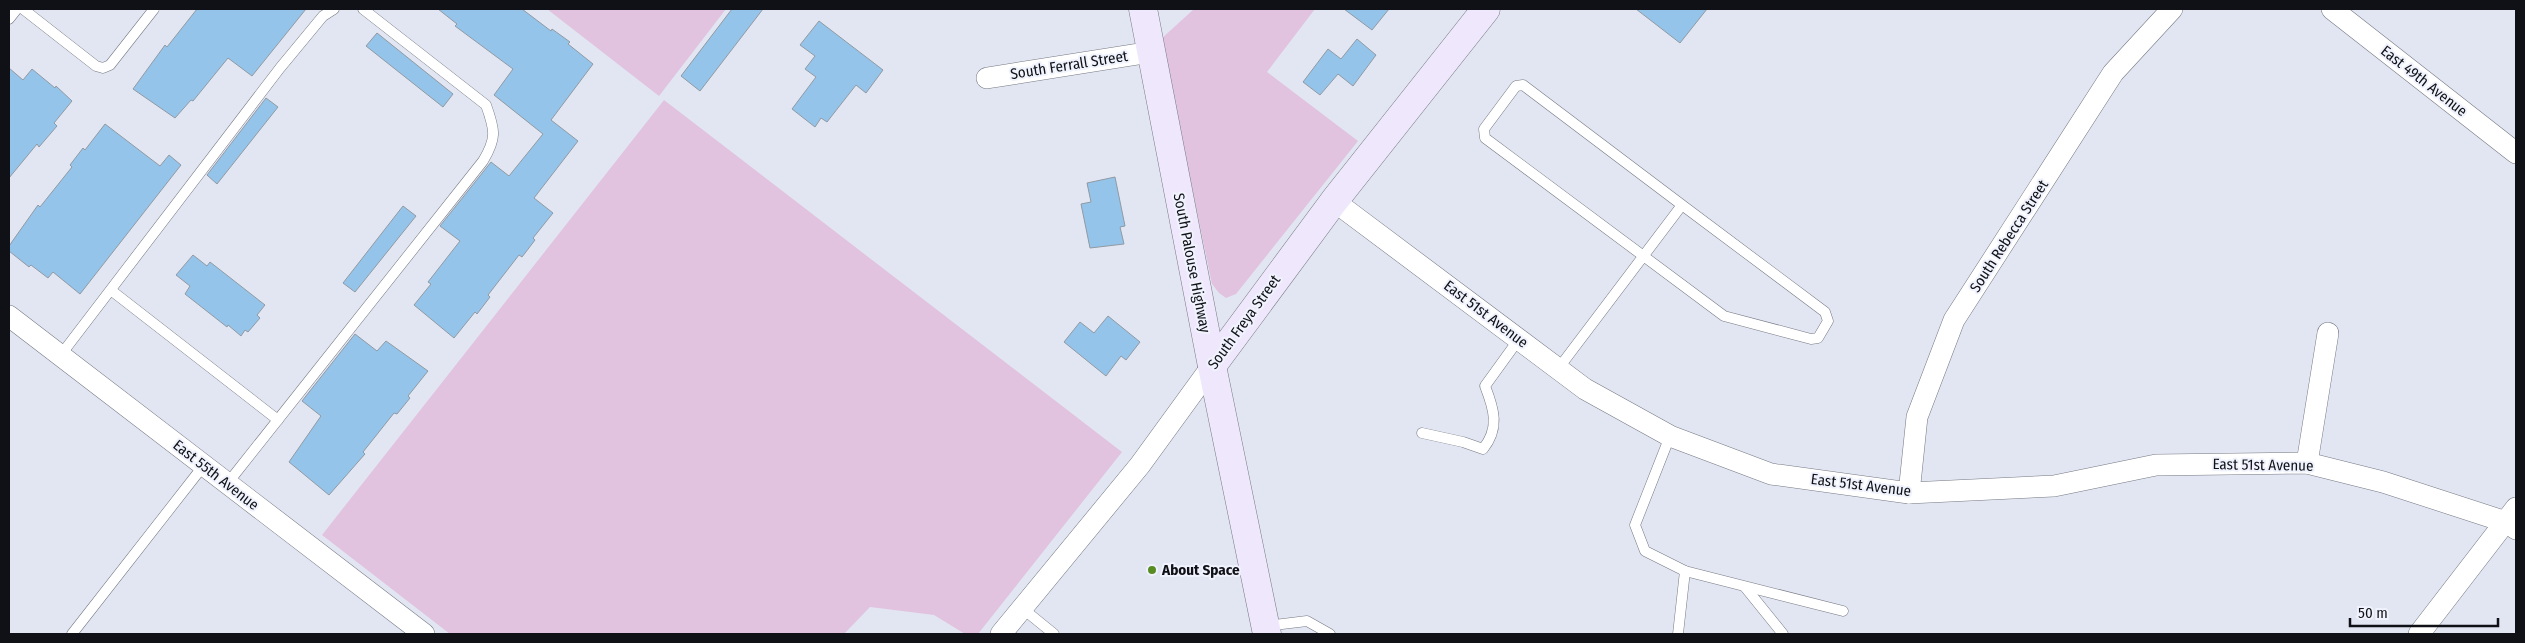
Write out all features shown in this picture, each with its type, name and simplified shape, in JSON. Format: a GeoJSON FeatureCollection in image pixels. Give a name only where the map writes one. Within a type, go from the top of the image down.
{"type":"FeatureCollection","features":[{"type":"Feature","properties":{"kind":"main road","name":"South Palouse Highway"},"geometry":{"type":"LineString","coordinates":[[1144,9],[1212,366],[1266,630]]}},
{"type":"Feature","properties":{"kind":"main road","name":"South Freya Street"},"geometry":{"type":"LineString","coordinates":[[1212,366],[1334,201],[1486,9]]}},
{"type":"Feature","properties":{"kind":"street","name":"South Rebecca Street"},"geometry":{"type":"LineString","coordinates":[[1909,493],[1917,417],[1954,320],[2113,73],[2172,9]]}},
{"type":"Feature","properties":{"kind":"street","name":"East 49th Avenue"},"geometry":{"type":"LineString","coordinates":[[2332,9],[2516,153]]}},
{"type":"Feature","properties":{"kind":"street","name":"South Ferrall Street"},"geometry":{"type":"LineString","coordinates":[[987,78],[1151,52]]}},
{"type":"Feature","properties":{"kind":"street","name":"East 51st Avenue"},"geometry":{"type":"LineString","coordinates":[[1334,201],[1585,389],[1670,436],[1771,474],[1909,493],[2054,486],[2156,465],[2307,463],[2383,482],[2513,520]]}},
{"type":"Feature","properties":{"kind":"street","name":"East 55th Avenue"},"geometry":{"type":"LineString","coordinates":[[9,316],[424,634]]}},
{"type":"Feature","properties":{"kind":"street"},"geometry":{"type":"LineString","coordinates":[[2307,463],[2328,333]]}},
{"type":"Feature","properties":{"kind":"street","name":"South Freya Street"},"geometry":{"type":"LineString","coordinates":[[1001,634],[1140,465],[1212,366]]}},
{"type":"Feature","properties":{"kind":"street"},"geometry":{"type":"LineString","coordinates":[[2419,634],[2513,520]]}},
{"type":"Feature","properties":{"kind":"lane"},"geometry":{"type":"LineString","coordinates":[[9,19],[17,9]]}},
{"type":"Feature","properties":{"kind":"lane"},"geometry":{"type":"LineString","coordinates":[[23,9],[96,66],[103,68],[110,65],[154,9]]}},
{"type":"Feature","properties":{"kind":"lane"},"geometry":{"type":"LineString","coordinates":[[60,356],[112,291],[280,68],[323,16],[334,9]]}},
{"type":"Feature","properties":{"kind":"lane"},"geometry":{"type":"LineString","coordinates":[[227,484],[483,161],[493,145],[494,127],[486,105],[363,9]]}},
{"type":"Feature","properties":{"kind":"lane"},"geometry":{"type":"LineString","coordinates":[[1516,86],[1523,86],[1682,205],[1825,312],[1828,320],[1818,338],[1811,339],[1724,316],[1486,138],[1484,129],[1516,86]]}},
{"type":"Feature","properties":{"kind":"lane"},"geometry":{"type":"LineString","coordinates":[[1558,369],[1682,205]]}},
{"type":"Feature","properties":{"kind":"lane"},"geometry":{"type":"LineString","coordinates":[[112,291],[278,420]]}},
{"type":"Feature","properties":{"kind":"lane"},"geometry":{"type":"LineString","coordinates":[[1422,433],[1463,442],[1483,449],[1488,443],[1496,421],[1493,406],[1485,386],[1519,339]]}},
{"type":"Feature","properties":{"kind":"lane"},"geometry":{"type":"LineString","coordinates":[[1670,436],[1634,525],[1645,552],[1686,571],[1843,611]]}},
{"type":"Feature","properties":{"kind":"lane"},"geometry":{"type":"LineString","coordinates":[[72,634],[204,466]]}},
{"type":"Feature","properties":{"kind":"lane"},"geometry":{"type":"LineString","coordinates":[[1681,632],[1686,571]]}},
{"type":"Feature","properties":{"kind":"lane"},"geometry":{"type":"LineString","coordinates":[[1745,587],[1783,634]]}},
{"type":"Feature","properties":{"kind":"lane"},"geometry":{"type":"LineString","coordinates":[[1022,608],[1054,634]]}},
{"type":"Feature","properties":{"kind":"lane"},"geometry":{"type":"LineString","coordinates":[[1266,630],[1307,620],[1330,634]]}},
{"type":"Feature","properties":{"kind":"shaded area"},"geometry":{"type":"Polygon","coordinates":[[[547,9],[726,9],[659,96],[547,9]]]}},
{"type":"Feature","properties":{"kind":"shaded area"},"geometry":{"type":"Polygon","coordinates":[[[1194,9],[1315,9],[1267,72],[1358,141],[1236,294],[1226,298],[1212,284],[1161,39],[1194,9]]]}},
{"type":"Feature","properties":{"kind":"shaded area"},"geometry":{"type":"Polygon","coordinates":[[[664,100],[1122,452],[978,634],[965,634],[934,615],[870,607],[844,634],[450,634],[322,535],[664,100]]]}},
{"type":"Feature","properties":{"kind":"building"},"geometry":{"type":"Polygon","coordinates":[[[197,9],[306,9],[252,76],[228,58],[193,101],[191,100],[175,118],[133,89],[165,45],[167,47],[197,9]]]}},
{"type":"Feature","properties":{"kind":"building"},"geometry":{"type":"Polygon","coordinates":[[[438,9],[522,9],[551,31],[552,29],[570,42],[568,44],[593,64],[551,120],[578,141],[534,198],[553,213],[533,238],[535,240],[522,257],[519,255],[488,295],[490,297],[477,314],[475,312],[454,338],[414,305],[431,284],[428,282],[460,241],[440,226],[491,162],[509,176],[543,134],[494,95],[513,69],[455,26],[457,24],[438,9]]]}},
{"type":"Feature","properties":{"kind":"building"},"geometry":{"type":"Polygon","coordinates":[[[732,9],[763,9],[700,91],[681,76],[732,9]]]}},
{"type":"Feature","properties":{"kind":"building"},"geometry":{"type":"Polygon","coordinates":[[[1344,9],[1389,9],[1372,30],[1344,9]]]}},
{"type":"Feature","properties":{"kind":"building"},"geometry":{"type":"Polygon","coordinates":[[[1636,9],[1707,9],[1680,43],[1636,9]]]}},
{"type":"Feature","properties":{"kind":"building"},"geometry":{"type":"Polygon","coordinates":[[[819,21],[883,70],[866,93],[856,85],[827,122],[821,118],[815,127],[792,109],[816,77],[805,69],[815,56],[800,45],[819,21]]]}},
{"type":"Feature","properties":{"kind":"building"},"geometry":{"type":"Polygon","coordinates":[[[377,33],[453,94],[443,107],[366,46],[377,33]]]}},
{"type":"Feature","properties":{"kind":"building"},"geometry":{"type":"Polygon","coordinates":[[[1357,39],[1376,55],[1353,86],[1338,74],[1320,95],[1303,82],[1328,49],[1341,59],[1357,39]]]}},
{"type":"Feature","properties":{"kind":"building"},"geometry":{"type":"Polygon","coordinates":[[[9,68],[23,80],[32,69],[55,88],[56,86],[72,101],[54,123],[57,126],[39,147],[37,144],[9,178],[9,68]]]}},
{"type":"Feature","properties":{"kind":"building"},"geometry":{"type":"Polygon","coordinates":[[[266,98],[278,107],[217,184],[207,175],[266,98]]]}},
{"type":"Feature","properties":{"kind":"building"},"geometry":{"type":"Polygon","coordinates":[[[105,124],[160,166],[169,155],[181,165],[80,294],[53,272],[48,278],[31,265],[29,267],[9,251],[9,246],[38,205],[40,207],[72,167],[70,165],[83,148],[85,150],[105,124]]]}},
{"type":"Feature","properties":{"kind":"building"},"geometry":{"type":"Polygon","coordinates":[[[1115,177],[1125,226],[1120,227],[1124,244],[1090,248],[1081,204],[1091,202],[1087,183],[1115,177]]]}},
{"type":"Feature","properties":{"kind":"building"},"geometry":{"type":"Polygon","coordinates":[[[403,206],[416,216],[355,292],[343,283],[403,206]]]}},
{"type":"Feature","properties":{"kind":"building"},"geometry":{"type":"Polygon","coordinates":[[[193,255],[207,266],[210,262],[265,305],[257,315],[260,318],[248,332],[245,330],[241,336],[185,294],[190,286],[176,275],[193,255]]]}},
{"type":"Feature","properties":{"kind":"building"},"geometry":{"type":"Polygon","coordinates":[[[1108,316],[1140,342],[1126,360],[1121,356],[1106,376],[1064,342],[1080,322],[1094,333],[1108,316]]]}},
{"type":"Feature","properties":{"kind":"building"},"geometry":{"type":"Polygon","coordinates":[[[355,334],[377,351],[386,341],[428,371],[408,396],[410,398],[397,414],[394,413],[363,452],[365,454],[329,495],[289,462],[321,416],[302,401],[355,334]]]}},
{"type":"Feature","properties":{"kind":"place","name":"About Space"},"geometry":{"type":"Point","coordinates":[1152,570]}}]}
